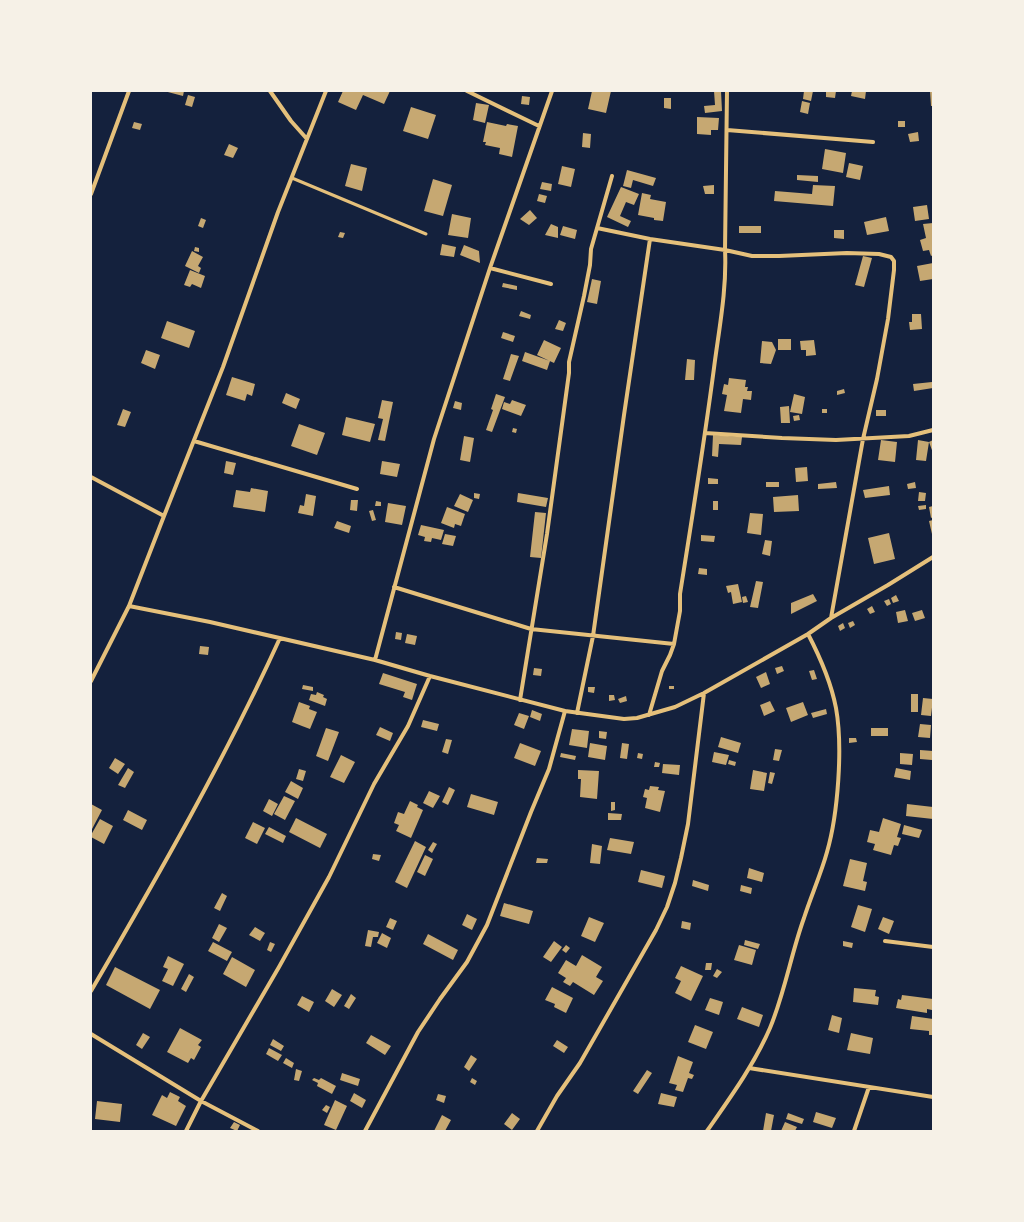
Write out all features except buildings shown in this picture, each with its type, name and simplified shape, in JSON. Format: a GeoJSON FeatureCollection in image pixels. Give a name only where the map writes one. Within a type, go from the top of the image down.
{"type":"FeatureCollection","features":[{"type":"Feature","properties":{"kind":"street"},"geometry":{"type":"LineString","coordinates":[[91,194],[129,91]]}},
{"type":"Feature","properties":{"kind":"street"},"geometry":{"type":"LineString","coordinates":[[270,91],[291,121],[307,139]]}},
{"type":"Feature","properties":{"kind":"street"},"geometry":{"type":"LineString","coordinates":[[91,681],[128,606],[194,441],[223,367],[278,212],[326,91]]}},
{"type":"Feature","properties":{"kind":"street"},"geometry":{"type":"LineString","coordinates":[[466,91],[539,126]]}},
{"type":"Feature","properties":{"kind":"street"},"geometry":{"type":"LineString","coordinates":[[375,660],[434,439],[490,268],[552,91]]}},
{"type":"Feature","properties":{"kind":"street"},"geometry":{"type":"LineString","coordinates":[[649,715],[662,671],[674,644],[680,611],[681,587],[705,433],[724,294],[726,267],[727,91]]}},
{"type":"Feature","properties":{"kind":"street"},"geometry":{"type":"LineString","coordinates":[[727,130],[874,142]]}},
{"type":"Feature","properties":{"kind":"street"},"geometry":{"type":"LineString","coordinates":[[520,700],[548,526],[569,373],[569,362],[578,327],[592,249],[612,176]]}},
{"type":"Feature","properties":{"kind":"street"},"geometry":{"type":"LineString","coordinates":[[597,228],[650,239],[725,250],[752,256],[847,253],[879,254],[891,257],[894,261],[891,300],[877,379],[863,439],[831,618]]}},
{"type":"Feature","properties":{"kind":"street"},"geometry":{"type":"LineString","coordinates":[[577,712],[593,636],[650,239]]}},
{"type":"Feature","properties":{"kind":"street"},"geometry":{"type":"LineString","coordinates":[[490,268],[551,284]]}},
{"type":"Feature","properties":{"kind":"street"},"geometry":{"type":"LineString","coordinates":[[705,433],[836,440],[909,436],[933,430]]}},
{"type":"Feature","properties":{"kind":"street"},"geometry":{"type":"LineString","coordinates":[[194,441],[357,489]]}},
{"type":"Feature","properties":{"kind":"street"},"geometry":{"type":"LineString","coordinates":[[91,477],[164,516]]}},
{"type":"Feature","properties":{"kind":"street"},"geometry":{"type":"LineString","coordinates":[[128,606],[182,616],[375,660],[565,711],[624,719],[637,718],[675,707],[704,693],[808,634],[831,618],[933,557]]}},
{"type":"Feature","properties":{"kind":"street"},"geometry":{"type":"LineString","coordinates":[[394,587],[531,629],[674,644]]}},
{"type":"Feature","properties":{"kind":"street"},"geometry":{"type":"LineString","coordinates":[[707,1131],[750,1068],[771,1026],[789,970],[803,918],[820,876],[828,851],[832,832],[836,800],[839,744],[836,707],[824,668],[808,634]]}},
{"type":"Feature","properties":{"kind":"street"},"geometry":{"type":"LineString","coordinates":[[91,991],[148,893],[221,758],[262,679],[280,638]]}},
{"type":"Feature","properties":{"kind":"street"},"geometry":{"type":"LineString","coordinates":[[186,1131],[201,1101],[328,877],[374,784],[408,726],[430,676]]}},
{"type":"Feature","properties":{"kind":"street"},"geometry":{"type":"LineString","coordinates":[[537,1131],[557,1096],[580,1063],[656,930],[667,907],[675,883],[688,824],[704,693]]}},
{"type":"Feature","properties":{"kind":"street"},"geometry":{"type":"LineString","coordinates":[[365,1131],[418,1032],[440,999],[468,962],[487,926],[549,769],[565,711]]}},
{"type":"Feature","properties":{"kind":"street"},"geometry":{"type":"LineString","coordinates":[[885,941],[933,947]]}},
{"type":"Feature","properties":{"kind":"street"},"geometry":{"type":"LineString","coordinates":[[91,1034],[201,1101],[258,1131]]}},
{"type":"Feature","properties":{"kind":"street"},"geometry":{"type":"LineString","coordinates":[[750,1068],[933,1097]]}},
{"type":"Feature","properties":{"kind":"street"},"geometry":{"type":"LineString","coordinates":[[854,1131],[869,1087]]}},
{"type":"Feature","properties":{"kind":"lane"},"geometry":{"type":"LineString","coordinates":[[292,178],[426,234]]}}]}
